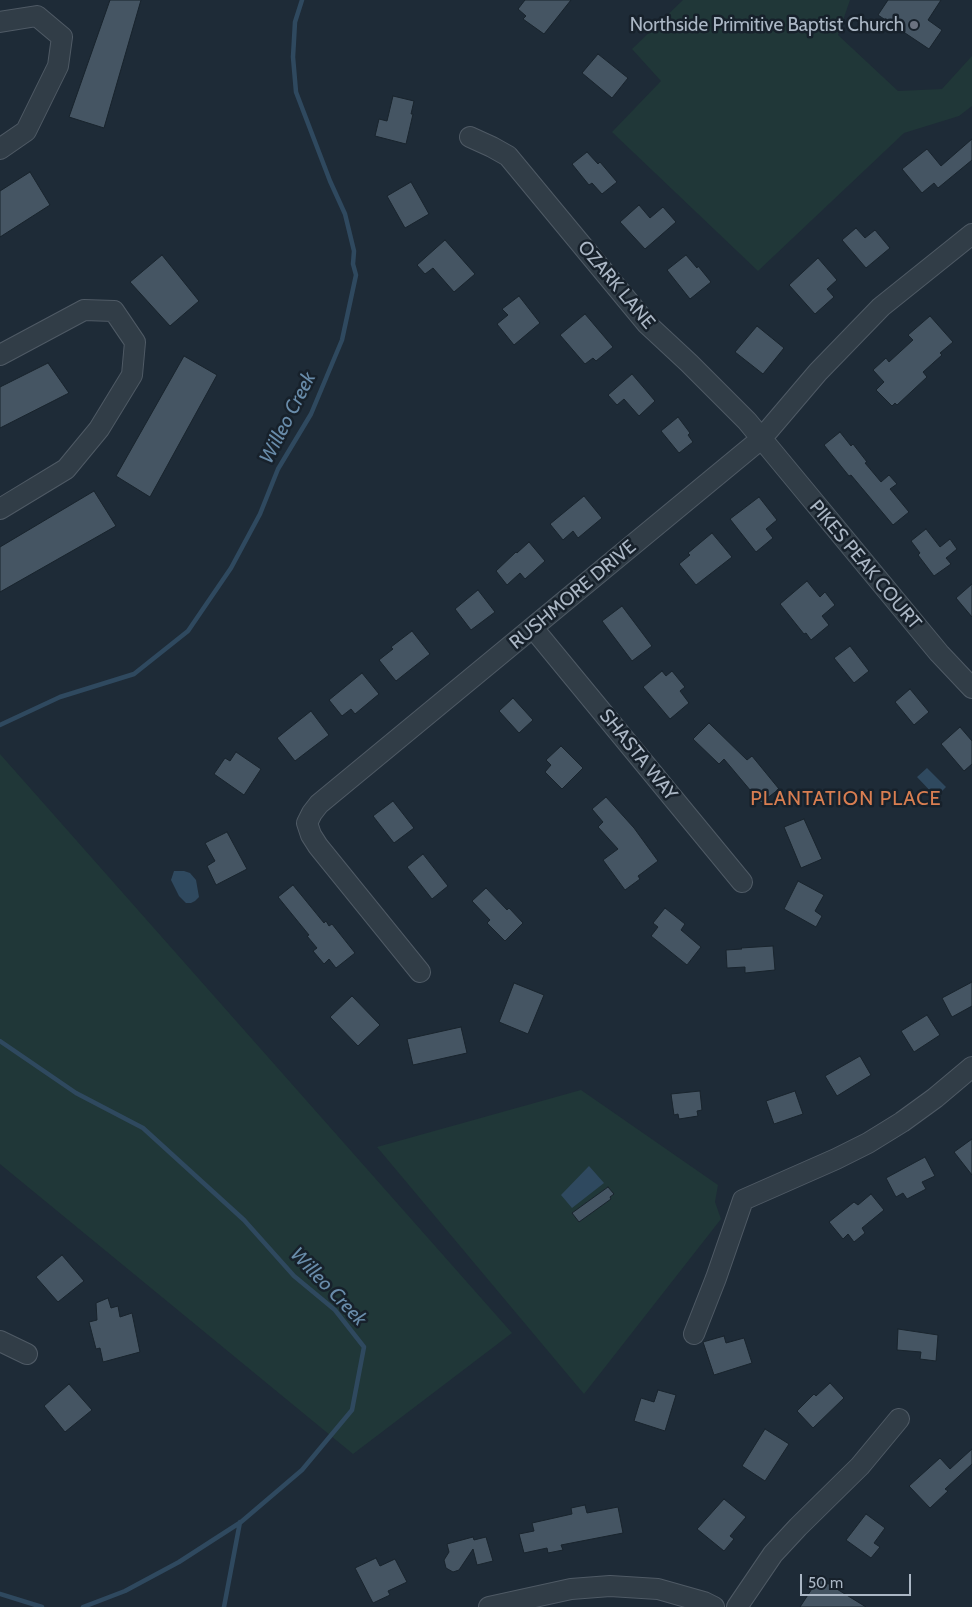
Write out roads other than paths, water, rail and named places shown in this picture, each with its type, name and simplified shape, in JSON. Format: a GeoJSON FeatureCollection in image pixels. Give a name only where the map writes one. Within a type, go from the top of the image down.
{"type":"FeatureCollection","features":[{"type":"Feature","properties":{"kind":"street"},"geometry":{"type":"LineString","coordinates":[[0,22],[37,16],[62,37],[58,66],[26,131],[0,149]]}},
{"type":"Feature","properties":{"kind":"street","name":"OZARK LANE"},"geometry":{"type":"LineString","coordinates":[[470,138],[508,156],[647,324],[728,402],[761,439]]}},
{"type":"Feature","properties":{"kind":"street","name":"RUSHMORE DRIVE"},"geometry":{"type":"LineString","coordinates":[[420,972],[318,846],[311,835],[307,823],[312,813],[319,804],[761,439],[818,372],[881,307],[972,234]]}},
{"type":"Feature","properties":{"kind":"street"},"geometry":{"type":"LineString","coordinates":[[0,355],[84,310],[114,311],[135,342],[132,375],[99,429],[66,469],[0,509]]}},
{"type":"Feature","properties":{"kind":"street","name":"PIKES PEAK COURT"},"geometry":{"type":"LineString","coordinates":[[761,439],[932,646],[972,688]]}},
{"type":"Feature","properties":{"kind":"street","name":"SHASTA WAY"},"geometry":{"type":"LineString","coordinates":[[533,628],[742,882]]}},
{"type":"Feature","properties":{"kind":"street"},"geometry":{"type":"LineString","coordinates":[[694,1334],[743,1200],[868,1143],[902,1122],[935,1098],[972,1067]]}},
{"type":"Feature","properties":{"kind":"street"},"geometry":{"type":"LineString","coordinates":[[0,1341],[27,1354]]}},
{"type":"Feature","properties":{"kind":"street"},"geometry":{"type":"LineString","coordinates":[[737,1607],[773,1554],[860,1466],[899,1419]]}},
{"type":"Feature","properties":{"kind":"street"},"geometry":{"type":"LineString","coordinates":[[489,1607],[571,1589],[610,1586],[658,1589],[704,1602],[714,1607]]}},
{"type":"Feature","properties":{"kind":"water"},"geometry":{"type":"Polygon","coordinates":[[[927,768],[946,787],[936,797],[917,777],[927,768]]]}},
{"type":"Feature","properties":{"kind":"water"},"geometry":{"type":"Polygon","coordinates":[[[174,871],[190,873],[196,880],[199,897],[195,901],[186,903],[179,896],[171,880],[174,871]]]}},
{"type":"Feature","properties":{"kind":"water"},"geometry":{"type":"Polygon","coordinates":[[[589,1166],[604,1183],[572,1208],[561,1195],[589,1166]]]}},
{"type":"Feature","properties":{"kind":"waterway","name":"Willeo Creek"},"geometry":{"type":"LineString","coordinates":[[0,725],[60,697],[134,674],[188,631],[231,568],[260,514],[278,469],[311,414],[342,340],[356,275],[353,264],[354,251],[345,214],[330,181],[296,92],[293,57],[295,22],[302,0]]}},
{"type":"Feature","properties":{"kind":"waterway","name":"Willeo Creek"},"geometry":{"type":"LineString","coordinates":[[0,1041],[76,1093],[143,1128],[244,1220],[294,1276],[335,1310],[364,1347],[352,1410],[302,1470],[241,1522],[179,1562],[125,1591],[83,1607]]}},
{"type":"Feature","properties":{"kind":"waterway"},"geometry":{"type":"LineString","coordinates":[[224,1607],[240,1522]]}},
{"type":"Feature","properties":{"kind":"waterway","name":"Willeo Creek"},"geometry":{"type":"LineString","coordinates":[[0,1594],[42,1607]]}},
{"type":"Feature","properties":{"kind":"place","name":"Northside Primitive Baptist Church"},"geometry":{"type":"Point","coordinates":[914,25]}},
{"type":"Feature","properties":{"kind":"district","name":"PLANTATION PLACE"},"geometry":{"type":"Point","coordinates":[846,799]}}]}
